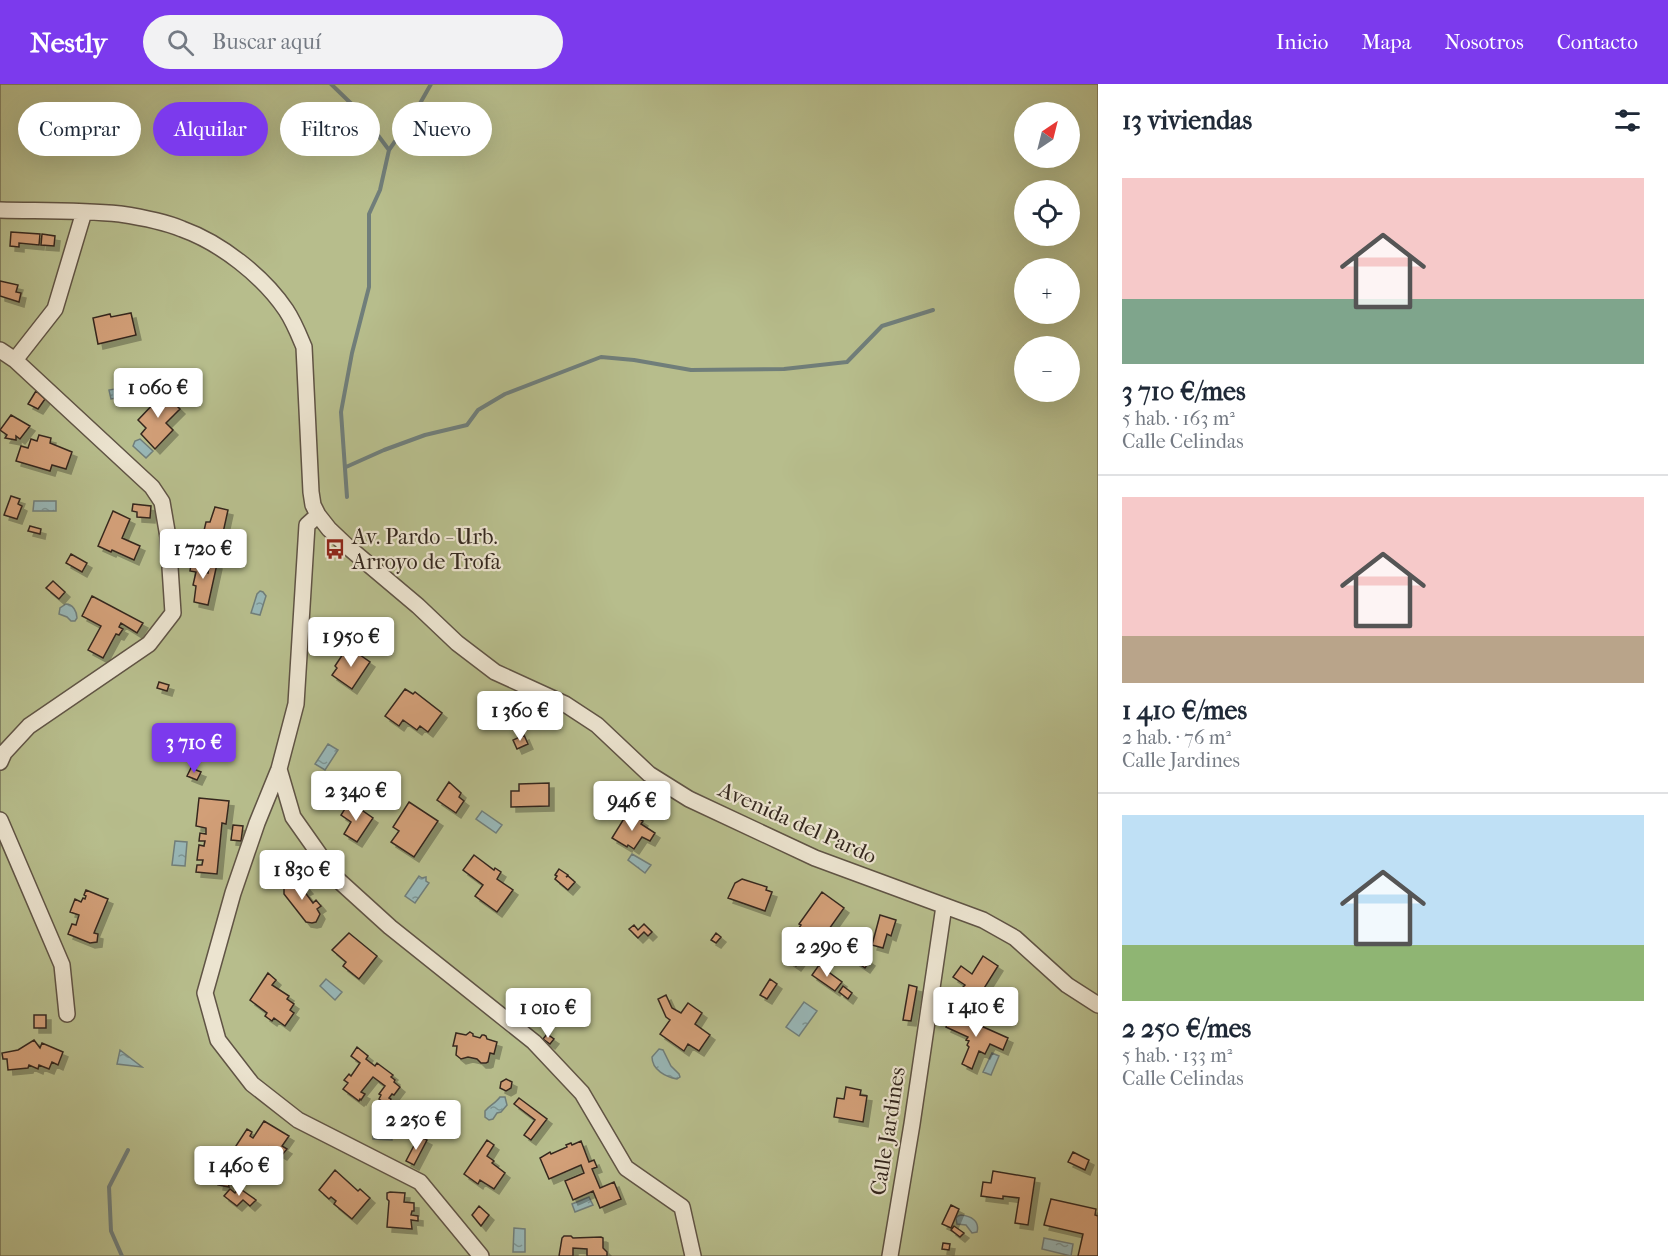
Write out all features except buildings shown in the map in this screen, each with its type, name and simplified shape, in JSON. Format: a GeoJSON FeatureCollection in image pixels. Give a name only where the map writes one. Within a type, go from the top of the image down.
{"type":"FeatureCollection","features":[{"type":"Feature","properties":{"kind":"street","name":"Avenida del Pardo"},"geometry":{"type":"LineString","coordinates":[[0,210],[120,214],[156,221],[183,229],[231,255],[268,288],[286,309],[304,347],[311,492],[313,505],[318,515],[348,547],[418,606],[457,644],[495,672],[565,704],[597,725],[649,774],[689,799],[815,858],[983,920],[1014,938],[1067,985],[1098,1005]]}},
{"type":"Feature","properties":{"kind":"street"},"geometry":{"type":"LineString","coordinates":[[15,360],[55,309],[84,212]]}},
{"type":"Feature","properties":{"kind":"street"},"geometry":{"type":"LineString","coordinates":[[0,350],[15,360],[152,487],[162,502],[168,537],[173,613],[149,644],[29,726],[4,753],[0,762]]}},
{"type":"Feature","properties":{"kind":"street"},"geometry":{"type":"LineString","coordinates":[[318,515],[307,525],[296,704],[279,769],[257,823],[233,893],[205,993],[218,1040],[252,1084],[298,1120],[420,1182],[481,1256]]}},
{"type":"Feature","properties":{"kind":"street"},"geometry":{"type":"LineString","coordinates":[[279,769],[293,818],[336,878],[390,927],[534,1042],[558,1067],[582,1093],[626,1168],[682,1207],[693,1256]]}},
{"type":"Feature","properties":{"kind":"street"},"geometry":{"type":"LineString","coordinates":[[0,820],[62,965],[67,1014]]}},
{"type":"Feature","properties":{"kind":"street","name":"Calle Jardines"},"geometry":{"type":"LineString","coordinates":[[891,1256],[944,906]]}},
{"type":"Feature","properties":{"kind":"green space"},"geometry":{"type":"Polygon","coordinates":[[[0,84],[1098,84],[1098,1256],[0,1256],[0,84]]]}},
{"type":"Feature","properties":{"kind":"water"},"geometry":{"type":"Polygon","coordinates":[[[126,387],[128,396],[111,399],[109,390],[126,387]]]}},
{"type":"Feature","properties":{"kind":"water"},"geometry":{"type":"Polygon","coordinates":[[[140,439],[153,451],[146,458],[133,446],[135,441],[140,439]]]}},
{"type":"Feature","properties":{"kind":"water"},"geometry":{"type":"Polygon","coordinates":[[[34,501],[56,501],[56,511],[33,511],[34,501]]]}},
{"type":"Feature","properties":{"kind":"water"},"geometry":{"type":"Polygon","coordinates":[[[260,591],[266,596],[260,615],[251,613],[260,591]]]}},
{"type":"Feature","properties":{"kind":"water"},"geometry":{"type":"Polygon","coordinates":[[[66,604],[73,607],[77,618],[75,621],[59,614],[60,608],[66,604]]]}},
{"type":"Feature","properties":{"kind":"water"},"geometry":{"type":"Polygon","coordinates":[[[381,627],[390,633],[381,645],[373,639],[371,631],[381,627]]]}},
{"type":"Feature","properties":{"kind":"water"},"geometry":{"type":"Polygon","coordinates":[[[328,744],[338,750],[325,770],[315,764],[328,744]]]}},
{"type":"Feature","properties":{"kind":"water"},"geometry":{"type":"Polygon","coordinates":[[[482,811],[502,825],[496,833],[476,819],[482,811]]]}},
{"type":"Feature","properties":{"kind":"water"},"geometry":{"type":"Polygon","coordinates":[[[175,841],[187,842],[185,866],[172,865],[175,841]]]}},
{"type":"Feature","properties":{"kind":"water"},"geometry":{"type":"Polygon","coordinates":[[[632,854],[651,865],[645,873],[628,860],[632,854]]]}},
{"type":"Feature","properties":{"kind":"water"},"geometry":{"type":"Polygon","coordinates":[[[419,876],[426,877],[429,883],[415,903],[405,896],[419,876]]]}},
{"type":"Feature","properties":{"kind":"water"},"geometry":{"type":"Polygon","coordinates":[[[326,979],[342,992],[335,1000],[320,986],[326,979]]]}},
{"type":"Feature","properties":{"kind":"water"},"geometry":{"type":"Polygon","coordinates":[[[804,1002],[817,1011],[799,1036],[786,1027],[804,1002]]]}},
{"type":"Feature","properties":{"kind":"water"},"geometry":{"type":"Polygon","coordinates":[[[659,1049],[663,1050],[680,1077],[677,1079],[668,1077],[654,1066],[652,1057],[659,1049]]]}},
{"type":"Feature","properties":{"kind":"water"},"geometry":{"type":"Polygon","coordinates":[[[120,1050],[142,1067],[117,1064],[120,1050]]]}},
{"type":"Feature","properties":{"kind":"water"},"geometry":{"type":"Polygon","coordinates":[[[992,1053],[999,1056],[991,1075],[983,1072],[992,1053]]]}},
{"type":"Feature","properties":{"kind":"water"},"geometry":{"type":"Polygon","coordinates":[[[500,1097],[505,1097],[507,1105],[489,1120],[485,1117],[485,1111],[500,1097]]]}},
{"type":"Feature","properties":{"kind":"water"},"geometry":{"type":"Polygon","coordinates":[[[373,1130],[392,1131],[392,1140],[373,1139],[373,1130]]]}},
{"type":"Feature","properties":{"kind":"water"},"geometry":{"type":"Polygon","coordinates":[[[261,1163],[273,1170],[274,1175],[271,1180],[266,1179],[264,1172],[259,1169],[261,1163]]]}},
{"type":"Feature","properties":{"kind":"water"},"geometry":{"type":"Polygon","coordinates":[[[589,1197],[593,1205],[575,1212],[572,1204],[589,1197]]]}},
{"type":"Feature","properties":{"kind":"water"},"geometry":{"type":"Polygon","coordinates":[[[961,1215],[974,1220],[978,1228],[977,1232],[972,1233],[966,1225],[957,1224],[956,1218],[961,1215]]]}},
{"type":"Feature","properties":{"kind":"water"},"geometry":{"type":"Polygon","coordinates":[[[514,1228],[525,1229],[525,1252],[513,1252],[514,1228]]]}},
{"type":"Feature","properties":{"kind":"water"},"geometry":{"type":"Polygon","coordinates":[[[1044,1238],[1073,1244],[1071,1256],[1042,1249],[1044,1238]]]}},
{"type":"Feature","properties":{"kind":"waterway"},"geometry":{"type":"LineString","coordinates":[[331,84],[362,114],[389,150]]}},
{"type":"Feature","properties":{"kind":"waterway"},"geometry":{"type":"LineString","coordinates":[[347,497],[341,412],[352,353],[369,287],[369,214],[380,190],[389,150],[431,84]]}},
{"type":"Feature","properties":{"kind":"waterway"},"geometry":{"type":"LineString","coordinates":[[346,467],[425,435],[467,425],[478,410],[505,394],[601,357],[691,370],[784,369],[847,362],[882,326],[933,310]]}},
{"type":"Feature","properties":{"kind":"waterway"},"geometry":{"type":"LineString","coordinates":[[122,1256],[111,1231],[109,1187],[128,1150]]}},
{"type":"Feature","properties":{"kind":"place","name":"Av. Pardo - Urb. Arroyo de Trofa"},"geometry":{"type":"Point","coordinates":[335,549]}}]}
